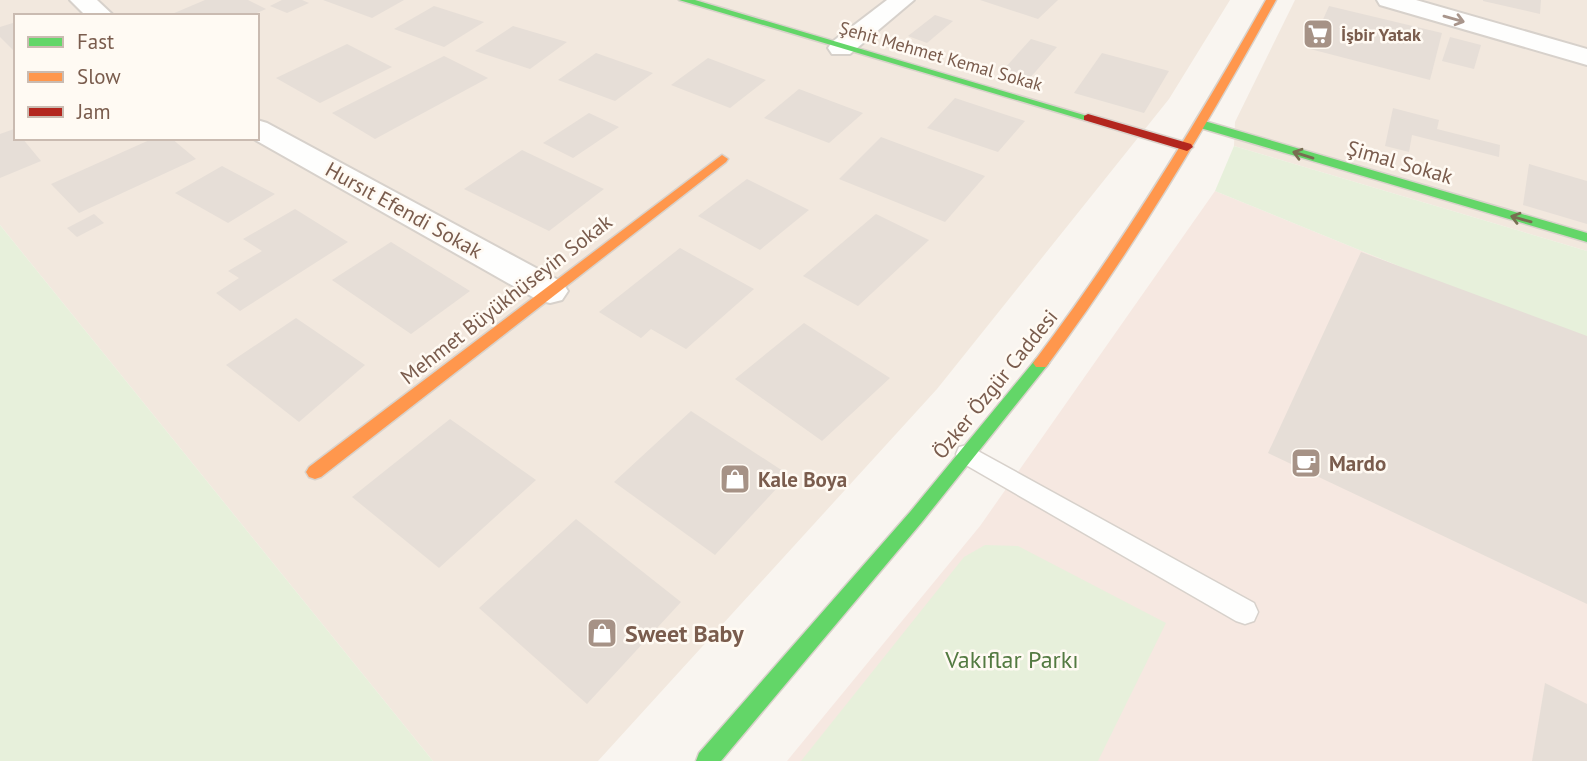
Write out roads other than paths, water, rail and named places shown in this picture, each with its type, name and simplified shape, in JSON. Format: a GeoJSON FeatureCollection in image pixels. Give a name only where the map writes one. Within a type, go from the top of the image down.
{"type":"FeatureCollection","features":[{"type":"Feature","properties":{"kind":"street"},"geometry":{"type":"LineString","coordinates":[[82,0],[100,14]]}},
{"type":"Feature","properties":{"kind":"street","name":"Şehit Mehmet Kemal Sokak"},"geometry":{"type":"LineString","coordinates":[[684,0],[1187,147]]}},
{"type":"Feature","properties":{"kind":"street"},"geometry":{"type":"LineString","coordinates":[[841,48],[901,0]]}},
{"type":"Feature","properties":{"kind":"street","name":"Özker Özgür Caddesi"},"geometry":{"type":"LineString","coordinates":[[707,761],[1045,360],[1116,262],[1201,124],[1271,0]]}},
{"type":"Feature","properties":{"kind":"street"},"geometry":{"type":"LineString","coordinates":[[1389,0],[1587,57]]}},
{"type":"Feature","properties":{"kind":"street","name":"Şimal Sokak"},"geometry":{"type":"LineString","coordinates":[[1201,124],[1587,238]]}},
{"type":"Feature","properties":{"kind":"street","name":"Hursıt Efendi Sokak"},"geometry":{"type":"LineString","coordinates":[[259,130],[550,291]]}},
{"type":"Feature","properties":{"kind":"street","name":"Mehmet Büyükhüseyin Sokak"},"geometry":{"type":"LineString","coordinates":[[315,472],[722,159]]}},
{"type":"Feature","properties":{"kind":"lane"},"geometry":{"type":"LineString","coordinates":[[967,454],[1245,612]]}},
{"type":"Feature","properties":{"kind":"place","name":"İşbir Yatak"},"geometry":{"type":"Point","coordinates":[1318,34]}},
{"type":"Feature","properties":{"kind":"place","name":"Mardo"},"geometry":{"type":"Point","coordinates":[1306,463]}},
{"type":"Feature","properties":{"kind":"place","name":"Kale Boya"},"geometry":{"type":"Point","coordinates":[735,479]}},
{"type":"Feature","properties":{"kind":"place","name":"Sweet Baby"},"geometry":{"type":"Point","coordinates":[602,633]}},
{"type":"Feature","properties":{"kind":"park label","name":"Vakıflar Parkı"},"geometry":{"type":"Point","coordinates":[1012,659]}}]}
